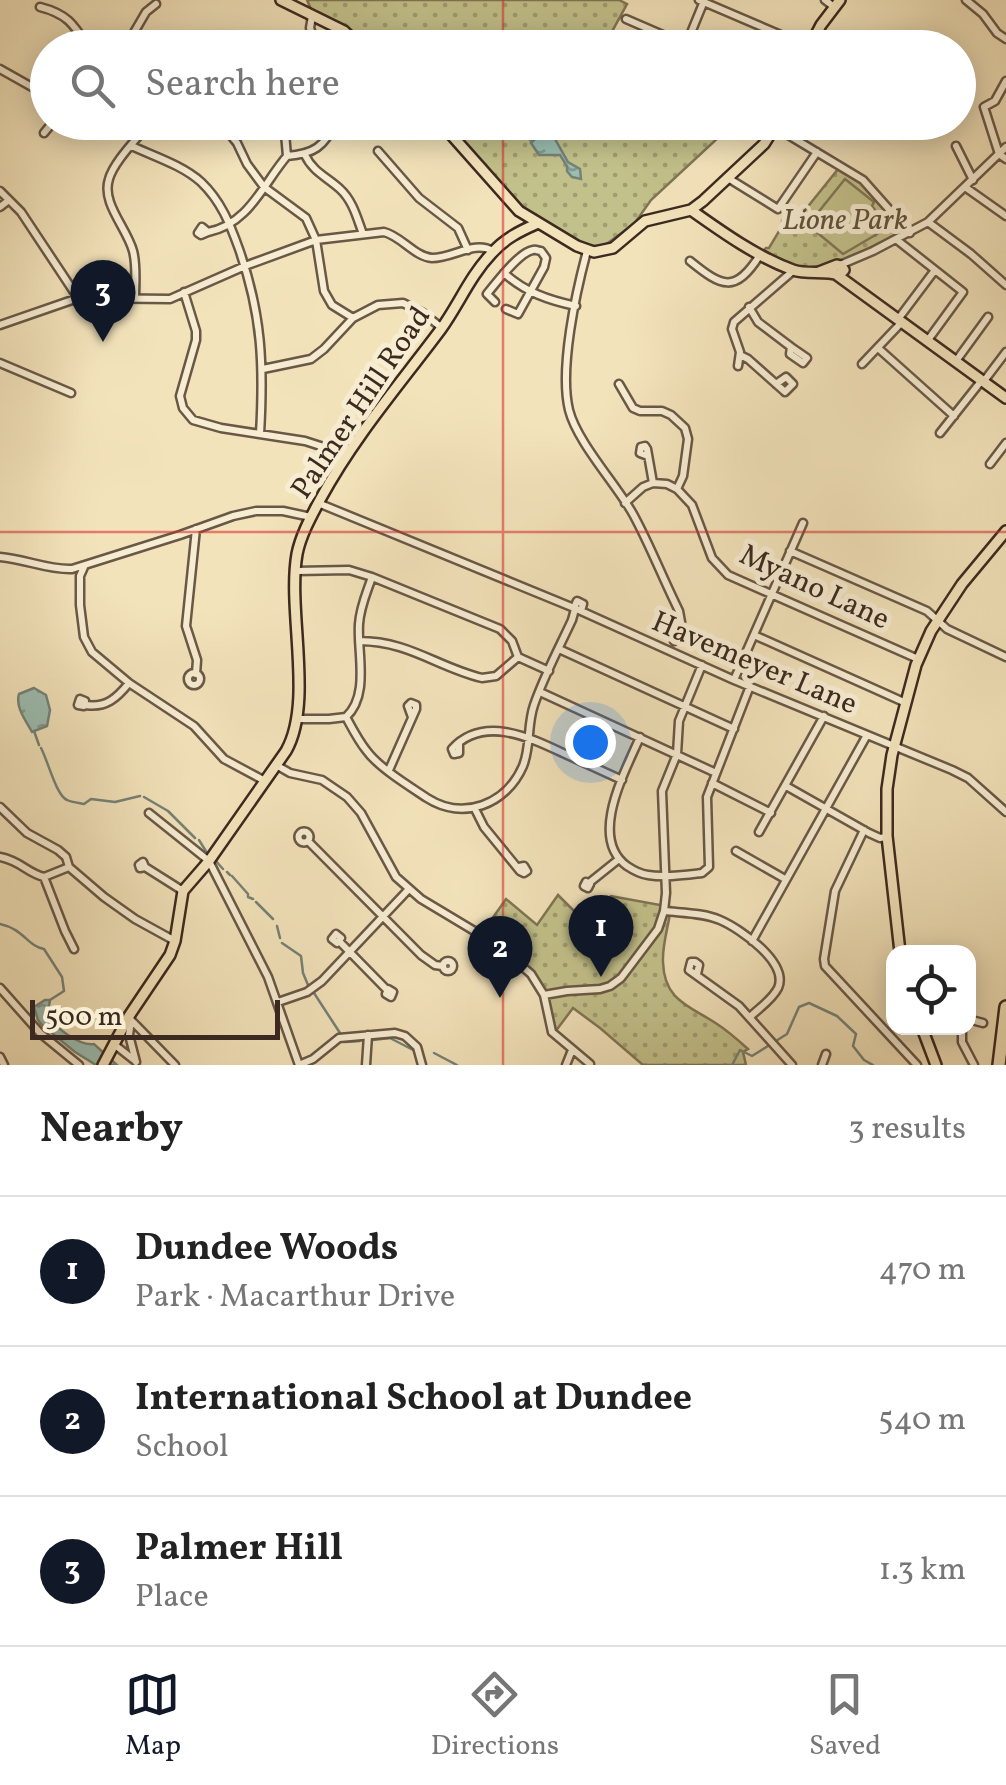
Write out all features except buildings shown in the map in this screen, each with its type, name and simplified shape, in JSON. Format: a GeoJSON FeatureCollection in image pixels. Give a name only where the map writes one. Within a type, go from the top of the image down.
{"type":"FeatureCollection","features":[{"type":"Feature","properties":{"kind":"highway"},"geometry":{"type":"LineString","coordinates":[[999,1065],[1006,1007]]}},
{"type":"Feature","properties":{"kind":"main road"},"geometry":{"type":"LineString","coordinates":[[281,0],[297,2],[312,15],[342,30]]}},
{"type":"Feature","properties":{"kind":"main road"},"geometry":{"type":"LineString","coordinates":[[818,30],[833,2]]}},
{"type":"Feature","properties":{"kind":"main road"},"geometry":{"type":"LineString","coordinates":[[455,140],[518,212],[588,251],[608,250],[645,221],[691,210],[767,140]]}},
{"type":"Feature","properties":{"kind":"main road"},"geometry":{"type":"LineString","coordinates":[[691,210],[760,254],[794,270],[840,272],[1006,398]]}},
{"type":"Feature","properties":{"kind":"main road","name":"Palmer Hill Road"},"geometry":{"type":"LineString","coordinates":[[184,891],[209,862],[292,742],[298,719],[298,550],[318,503],[389,396],[442,328],[468,283],[494,251],[513,235],[536,224]]}},
{"type":"Feature","properties":{"kind":"main road"},"geometry":{"type":"LineString","coordinates":[[899,945],[887,836],[887,789],[894,747],[918,659],[938,620],[1006,531]]}},
{"type":"Feature","properties":{"kind":"main road"},"geometry":{"type":"LineString","coordinates":[[102,1065],[170,955],[184,891]]}},
{"type":"Feature","properties":{"kind":"main road"},"geometry":{"type":"LineString","coordinates":[[925,1035],[936,1065]]}},
{"type":"Feature","properties":{"kind":"street"},"geometry":{"type":"LineString","coordinates":[[693,30],[702,1],[769,30]]}},
{"type":"Feature","properties":{"kind":"street"},"geometry":{"type":"LineString","coordinates":[[967,1],[1006,40]]}},
{"type":"Feature","properties":{"kind":"street"},"geometry":{"type":"LineString","coordinates":[[136,30],[156,4]]}},
{"type":"Feature","properties":{"kind":"street"},"geometry":{"type":"LineString","coordinates":[[40,7],[56,11],[77,30]]}},
{"type":"Feature","properties":{"kind":"street"},"geometry":{"type":"LineString","coordinates":[[311,30],[312,15]]}},
{"type":"Feature","properties":{"kind":"street"},"geometry":{"type":"LineString","coordinates":[[626,19],[651,30]]}},
{"type":"Feature","properties":{"kind":"street"},"geometry":{"type":"LineString","coordinates":[[0,69],[30,86]]}},
{"type":"Feature","properties":{"kind":"street"},"geometry":{"type":"LineString","coordinates":[[1002,157],[984,107],[996,101],[1006,81]]}},
{"type":"Feature","properties":{"kind":"street"},"geometry":{"type":"LineString","coordinates":[[135,298],[135,256],[106,196],[111,173],[136,140]]}},
{"type":"Feature","properties":{"kind":"street"},"geometry":{"type":"LineString","coordinates":[[235,140],[264,187],[306,218],[316,240],[324,291],[332,305],[354,318]]}},
{"type":"Feature","properties":{"kind":"street"},"geometry":{"type":"LineString","coordinates":[[208,232],[230,224],[251,207],[286,156],[285,140]]}},
{"type":"Feature","properties":{"kind":"street"},"geometry":{"type":"LineString","coordinates":[[286,156],[305,155],[325,140]]}},
{"type":"Feature","properties":{"kind":"street"},"geometry":{"type":"LineString","coordinates":[[799,140],[863,180],[910,233]]}},
{"type":"Feature","properties":{"kind":"street"},"geometry":{"type":"LineString","coordinates":[[132,146],[190,173],[204,185],[230,224],[250,279],[259,324],[263,369],[260,434]]}},
{"type":"Feature","properties":{"kind":"street"},"geometry":{"type":"LineString","coordinates":[[956,146],[973,180]]}},
{"type":"Feature","properties":{"kind":"street"},"geometry":{"type":"LineString","coordinates":[[840,272],[856,259],[928,222],[1002,157],[1006,147]]}},
{"type":"Feature","properties":{"kind":"street"},"geometry":{"type":"LineString","coordinates":[[378,151],[419,198],[458,228],[468,250]]}},
{"type":"Feature","properties":{"kind":"street"},"geometry":{"type":"LineString","coordinates":[[728,178],[778,209],[817,152]]}},
{"type":"Feature","properties":{"kind":"street"},"geometry":{"type":"LineString","coordinates":[[305,155],[314,170],[345,194],[363,234]]}},
{"type":"Feature","properties":{"kind":"street"},"geometry":{"type":"LineString","coordinates":[[965,187],[1006,216]]}},
{"type":"Feature","properties":{"kind":"street"},"geometry":{"type":"LineString","coordinates":[[0,191],[21,212],[78,298]]}},
{"type":"Feature","properties":{"kind":"street"},"geometry":{"type":"LineString","coordinates":[[0,207],[10,200]]}},
{"type":"Feature","properties":{"kind":"street"},"geometry":{"type":"LineString","coordinates":[[928,222],[1006,285]]}},
{"type":"Feature","properties":{"kind":"street"},"geometry":{"type":"LineString","coordinates":[[0,326],[78,298],[170,298],[316,240],[376,232],[392,234],[430,258],[484,246],[494,251]]}},
{"type":"Feature","properties":{"kind":"street"},"geometry":{"type":"LineString","coordinates":[[898,240],[962,292],[928,340]]}},
{"type":"Feature","properties":{"kind":"street"},"geometry":{"type":"LineString","coordinates":[[495,302],[487,294],[504,273],[524,254],[542,251],[546,258],[544,268],[518,314],[506,309]]}},
{"type":"Feature","properties":{"kind":"street"},"geometry":{"type":"LineString","coordinates":[[588,251],[567,372],[569,409],[625,503],[682,616],[674,641]]}},
{"type":"Feature","properties":{"kind":"street"},"geometry":{"type":"LineString","coordinates":[[690,261],[722,284],[744,276],[760,254]]}},
{"type":"Feature","properties":{"kind":"street"},"geometry":{"type":"LineString","coordinates":[[738,366],[740,355],[732,324],[794,270]]}},
{"type":"Feature","properties":{"kind":"street"},"geometry":{"type":"LineString","coordinates":[[862,364],[901,319],[934,270]]}},
{"type":"Feature","properties":{"kind":"street"},"geometry":{"type":"LineString","coordinates":[[504,273],[530,292],[576,306]]}},
{"type":"Feature","properties":{"kind":"street"},"geometry":{"type":"LineString","coordinates":[[184,292],[196,331],[195,348],[180,389],[182,408],[196,423],[305,441],[346,457]]}},
{"type":"Feature","properties":{"kind":"street"},"geometry":{"type":"LineString","coordinates":[[263,369],[311,359],[354,318],[378,305],[403,303],[442,328]]}},
{"type":"Feature","properties":{"kind":"street"},"geometry":{"type":"LineString","coordinates":[[749,307],[758,322],[791,347]]}},
{"type":"Feature","properties":{"kind":"street"},"geometry":{"type":"LineString","coordinates":[[956,361],[988,317]]}},
{"type":"Feature","properties":{"kind":"street"},"geometry":{"type":"LineString","coordinates":[[878,348],[954,416]]}},
{"type":"Feature","properties":{"kind":"street"},"geometry":{"type":"LineString","coordinates":[[940,433],[1006,352]]}},
{"type":"Feature","properties":{"kind":"street"},"geometry":{"type":"LineString","coordinates":[[740,355],[776,384]]}},
{"type":"Feature","properties":{"kind":"street"},"geometry":{"type":"LineString","coordinates":[[0,364],[72,394]]}},
{"type":"Feature","properties":{"kind":"street"},"geometry":{"type":"LineString","coordinates":[[620,384],[633,408],[672,415],[685,428],[688,439],[683,476],[677,489],[653,483],[625,503]]}},
{"type":"Feature","properties":{"kind":"street"},"geometry":{"type":"LineString","coordinates":[[990,464],[1006,443]]}},
{"type":"Feature","properties":{"kind":"street"},"geometry":{"type":"LineString","coordinates":[[648,456],[653,483]]}},
{"type":"Feature","properties":{"kind":"street","name":"Myano Lane"},"geometry":{"type":"LineString","coordinates":[[677,489],[692,506],[717,564],[732,577],[918,659]]}},
{"type":"Feature","properties":{"kind":"street","name":"Havemeyer Lane"},"geometry":{"type":"LineString","coordinates":[[318,503],[578,608],[734,680],[968,778],[1006,812]]}},
{"type":"Feature","properties":{"kind":"street"},"geometry":{"type":"LineString","coordinates":[[0,557],[56,569],[84,567],[221,519],[256,511],[311,517]]}},
{"type":"Feature","properties":{"kind":"street"},"geometry":{"type":"LineString","coordinates":[[734,680],[803,523]]}},
{"type":"Feature","properties":{"kind":"street"},"geometry":{"type":"LineString","coordinates":[[196,529],[186,626],[197,660],[196,674]]}},
{"type":"Feature","properties":{"kind":"street"},"geometry":{"type":"LineString","coordinates":[[790,552],[922,609],[947,628],[1006,657]]}},
{"type":"Feature","properties":{"kind":"street"},"geometry":{"type":"LineString","coordinates":[[84,567],[80,576],[80,604],[86,643],[92,652],[129,683],[192,724],[231,764],[266,781]]}},
{"type":"Feature","properties":{"kind":"street"},"geometry":{"type":"LineString","coordinates":[[74,568],[80,576]]}},
{"type":"Feature","properties":{"kind":"street"},"geometry":{"type":"LineString","coordinates":[[296,571],[350,570],[372,576],[500,630],[512,641],[518,657],[549,671]]}},
{"type":"Feature","properties":{"kind":"street"},"geometry":{"type":"LineString","coordinates":[[298,719],[346,717],[354,709],[359,699],[360,616],[372,576]]}},
{"type":"Feature","properties":{"kind":"street"},"geometry":{"type":"LineString","coordinates":[[346,717],[366,750],[436,804],[458,810],[474,809],[496,798],[513,782],[523,765],[532,710],[578,608]]}},
{"type":"Feature","properties":{"kind":"street"},"geometry":{"type":"LineString","coordinates":[[754,635],[906,703]]}},
{"type":"Feature","properties":{"kind":"street"},"geometry":{"type":"LineString","coordinates":[[359,642],[399,646],[482,678],[496,676],[518,657]]}},
{"type":"Feature","properties":{"kind":"street"},"geometry":{"type":"LineString","coordinates":[[559,649],[734,729]]}},
{"type":"Feature","properties":{"kind":"street"},"geometry":{"type":"LineString","coordinates":[[544,996],[600,989],[621,978],[658,930],[664,910],[662,791],[677,754],[678,720],[702,665]]}},
{"type":"Feature","properties":{"kind":"street"},"geometry":{"type":"LineString","coordinates":[[86,704],[101,706],[112,701],[129,683]]}},
{"type":"Feature","properties":{"kind":"street"},"geometry":{"type":"LineString","coordinates":[[640,737],[622,780],[609,842],[618,859],[643,874],[702,874],[708,870],[707,802],[750,686]]}},
{"type":"Feature","properties":{"kind":"street"},"geometry":{"type":"LineString","coordinates":[[540,692],[716,772]]}},
{"type":"Feature","properties":{"kind":"street"},"geometry":{"type":"LineString","coordinates":[[759,832],[824,716]]}},
{"type":"Feature","properties":{"kind":"street"},"geometry":{"type":"LineString","coordinates":[[389,770],[412,717]]}},
{"type":"Feature","properties":{"kind":"street"},"geometry":{"type":"LineString","coordinates":[[458,743],[470,736],[510,732],[622,780]]}},
{"type":"Feature","properties":{"kind":"street"},"geometry":{"type":"LineString","coordinates":[[752,942],[866,735]]}},
{"type":"Feature","properties":{"kind":"street"},"geometry":{"type":"LineString","coordinates":[[276,765],[322,780],[347,796],[408,890],[507,953],[531,974],[544,996],[552,1032],[591,1065]]}},
{"type":"Feature","properties":{"kind":"street"},"geometry":{"type":"LineString","coordinates":[[712,783],[771,813]]}},
{"type":"Feature","properties":{"kind":"street"},"geometry":{"type":"LineString","coordinates":[[786,786],[864,830],[887,836]]}},
{"type":"Feature","properties":{"kind":"street"},"geometry":{"type":"LineString","coordinates":[[0,807],[28,833],[58,850],[69,866],[123,910],[175,941]]}},
{"type":"Feature","properties":{"kind":"street"},"geometry":{"type":"LineString","coordinates":[[474,809],[484,828],[519,867]]}},
{"type":"Feature","properties":{"kind":"street"},"geometry":{"type":"LineString","coordinates":[[149,813],[209,862],[268,977],[299,1065],[339,1038],[395,1033],[405,1036],[419,1050],[422,1065]]}},
{"type":"Feature","properties":{"kind":"street"},"geometry":{"type":"LineString","coordinates":[[864,830],[835,891],[825,966],[917,1065]]}},
{"type":"Feature","properties":{"kind":"street"},"geometry":{"type":"LineString","coordinates":[[308,841],[421,955],[442,966]]}},
{"type":"Feature","properties":{"kind":"street"},"geometry":{"type":"LineString","coordinates":[[736,851],[785,879]]}},
{"type":"Feature","properties":{"kind":"street"},"geometry":{"type":"LineString","coordinates":[[0,857],[14,860],[44,877],[69,866]]}},
{"type":"Feature","properties":{"kind":"street"},"geometry":{"type":"LineString","coordinates":[[590,883],[618,859]]}},
{"type":"Feature","properties":{"kind":"street"},"geometry":{"type":"LineString","coordinates":[[145,867],[184,891]]}},
{"type":"Feature","properties":{"kind":"street"},"geometry":{"type":"LineString","coordinates":[[44,877],[74,949]]}},
{"type":"Feature","properties":{"kind":"street"},"geometry":{"type":"LineString","coordinates":[[278,1002],[317,985],[408,890]]}},
{"type":"Feature","properties":{"kind":"street"},"geometry":{"type":"LineString","coordinates":[[664,910],[720,920],[771,957],[780,973],[780,983],[750,1017]]}},
{"type":"Feature","properties":{"kind":"street"},"geometry":{"type":"LineString","coordinates":[[339,942],[387,990]]}},
{"type":"Feature","properties":{"kind":"street"},"geometry":{"type":"LineString","coordinates":[[697,974],[734,1001],[792,1065]]}},
{"type":"Feature","properties":{"kind":"street"},"geometry":{"type":"LineString","coordinates":[[0,988],[40,1033],[75,1064]]}},
{"type":"Feature","properties":{"kind":"street"},"geometry":{"type":"LineString","coordinates":[[132,1015],[130,1043],[137,1064]]}},
{"type":"Feature","properties":{"kind":"street"},"geometry":{"type":"LineString","coordinates":[[132,1015],[174,1065]]}},
{"type":"Feature","properties":{"kind":"street"},"geometry":{"type":"LineString","coordinates":[[976,1021],[983,1023]]}},
{"type":"Feature","properties":{"kind":"street"},"geometry":{"type":"LineString","coordinates":[[366,1065],[368,1035]]}},
{"type":"Feature","properties":{"kind":"street"},"geometry":{"type":"LineString","coordinates":[[962,1035],[974,1065]]}},
{"type":"Feature","properties":{"kind":"street"},"geometry":{"type":"LineString","coordinates":[[115,1045],[137,1064]]}},
{"type":"Feature","properties":{"kind":"street"},"geometry":{"type":"LineString","coordinates":[[566,1065],[572,1050]]}},
{"type":"Feature","properties":{"kind":"street"},"geometry":{"type":"LineString","coordinates":[[822,1065],[826,1054]]}},
{"type":"Feature","properties":{"kind":"street"},"geometry":{"type":"LineString","coordinates":[[0,1057],[4,1065]]}},
{"type":"Feature","properties":{"kind":"green space"},"geometry":{"type":"Polygon","coordinates":[[[307,0],[619,0],[627,4],[613,30],[348,30],[311,9],[307,0]]]}},
{"type":"Feature","properties":{"kind":"green space"},"geometry":{"type":"Polygon","coordinates":[[[460,140],[716,140],[651,200],[634,224],[605,245],[586,246],[523,212],[460,140]]]}},
{"type":"Feature","properties":{"kind":"green space","name":"Lione Park"},"geometry":{"type":"Polygon","coordinates":[[[839,168],[863,183],[899,226],[898,233],[851,257],[812,267],[791,265],[764,250],[769,248],[784,217],[793,223],[797,220],[839,168]]]}},
{"type":"Feature","properties":{"kind":"green space"},"geometry":{"type":"Polygon","coordinates":[[[845,179],[874,202],[872,206],[886,225],[884,230],[843,254],[808,225],[845,179]]]}},
{"type":"Feature","properties":{"kind":"green space"},"geometry":{"type":"Polygon","coordinates":[[[558,895],[581,918],[611,896],[671,907],[663,955],[668,986],[680,1001],[748,1049],[743,1052],[746,1065],[643,1065],[573,1008],[555,1032],[536,977],[516,956],[482,933],[506,899],[537,925],[558,895]]]}},
{"type":"Feature","properties":{"kind":"water"},"geometry":{"type":"Polygon","coordinates":[[[556,140],[568,162],[580,169],[581,179],[572,177],[560,155],[539,155],[531,143],[556,140]]]}},
{"type":"Feature","properties":{"kind":"water"},"geometry":{"type":"Polygon","coordinates":[[[34,688],[46,695],[50,710],[47,726],[32,732],[18,699],[19,694],[34,688]]]}},
{"type":"Feature","properties":{"kind":"water"},"geometry":{"type":"Polygon","coordinates":[[[50,1000],[47,1016],[56,1026],[75,1039],[94,1044],[117,1065],[96,1065],[42,1025],[34,1007],[50,1000]]]}},
{"type":"Feature","properties":{"kind":"waterway"},"geometry":{"type":"LineString","coordinates":[[34,731],[39,745]]}},
{"type":"Feature","properties":{"kind":"waterway"},"geometry":{"type":"LineString","coordinates":[[41,748],[56,785],[67,800],[84,804],[91,799],[115,802],[140,796]]}},
{"type":"Feature","properties":{"kind":"waterway"},"geometry":{"type":"LineString","coordinates":[[144,797],[168,811],[195,838]]}},
{"type":"Feature","properties":{"kind":"waterway"},"geometry":{"type":"LineString","coordinates":[[199,840],[209,856]]}},
{"type":"Feature","properties":{"kind":"waterway"},"geometry":{"type":"LineString","coordinates":[[215,860],[223,869]]}},
{"type":"Feature","properties":{"kind":"waterway"},"geometry":{"type":"LineString","coordinates":[[227,872],[230,875]]}},
{"type":"Feature","properties":{"kind":"waterway"},"geometry":{"type":"LineString","coordinates":[[232,876],[253,899]]}},
{"type":"Feature","properties":{"kind":"waterway"},"geometry":{"type":"LineString","coordinates":[[256,902],[273,919]]}},
{"type":"Feature","properties":{"kind":"waterway"},"geometry":{"type":"LineString","coordinates":[[0,924],[44,949],[62,977],[64,991],[50,1000]]}},
{"type":"Feature","properties":{"kind":"waterway"},"geometry":{"type":"LineString","coordinates":[[277,926],[280,938]]}},
{"type":"Feature","properties":{"kind":"waterway"},"geometry":{"type":"LineString","coordinates":[[282,943],[301,956],[308,985]]}},
{"type":"Feature","properties":{"kind":"waterway"},"geometry":{"type":"LineString","coordinates":[[314,993],[340,1033]]}},
{"type":"Feature","properties":{"kind":"waterway"},"geometry":{"type":"LineString","coordinates":[[732,1065],[740,1050],[752,1056],[787,1034],[799,1007],[809,1003],[837,1016],[856,1034],[853,1046],[873,1065]]}},
{"type":"Feature","properties":{"kind":"waterway"},"geometry":{"type":"LineString","coordinates":[[373,1040],[390,1038],[415,1051]]}},
{"type":"Feature","properties":{"kind":"waterway"},"geometry":{"type":"LineString","coordinates":[[345,1042],[360,1041]]}},
{"type":"Feature","properties":{"kind":"waterway"},"geometry":{"type":"LineString","coordinates":[[434,1053],[457,1065]]}},
{"type":"Feature","properties":{"kind":"place","name":"Palmer Hill"},"geometry":{"type":"Point","coordinates":[103,342]}},
{"type":"Feature","properties":{"kind":"place","name":"Dundee Woods"},"geometry":{"type":"Point","coordinates":[601,977]}},
{"type":"Feature","properties":{"kind":"place","name":"International School at Dundee"},"geometry":{"type":"Point","coordinates":[500,998]}}]}
